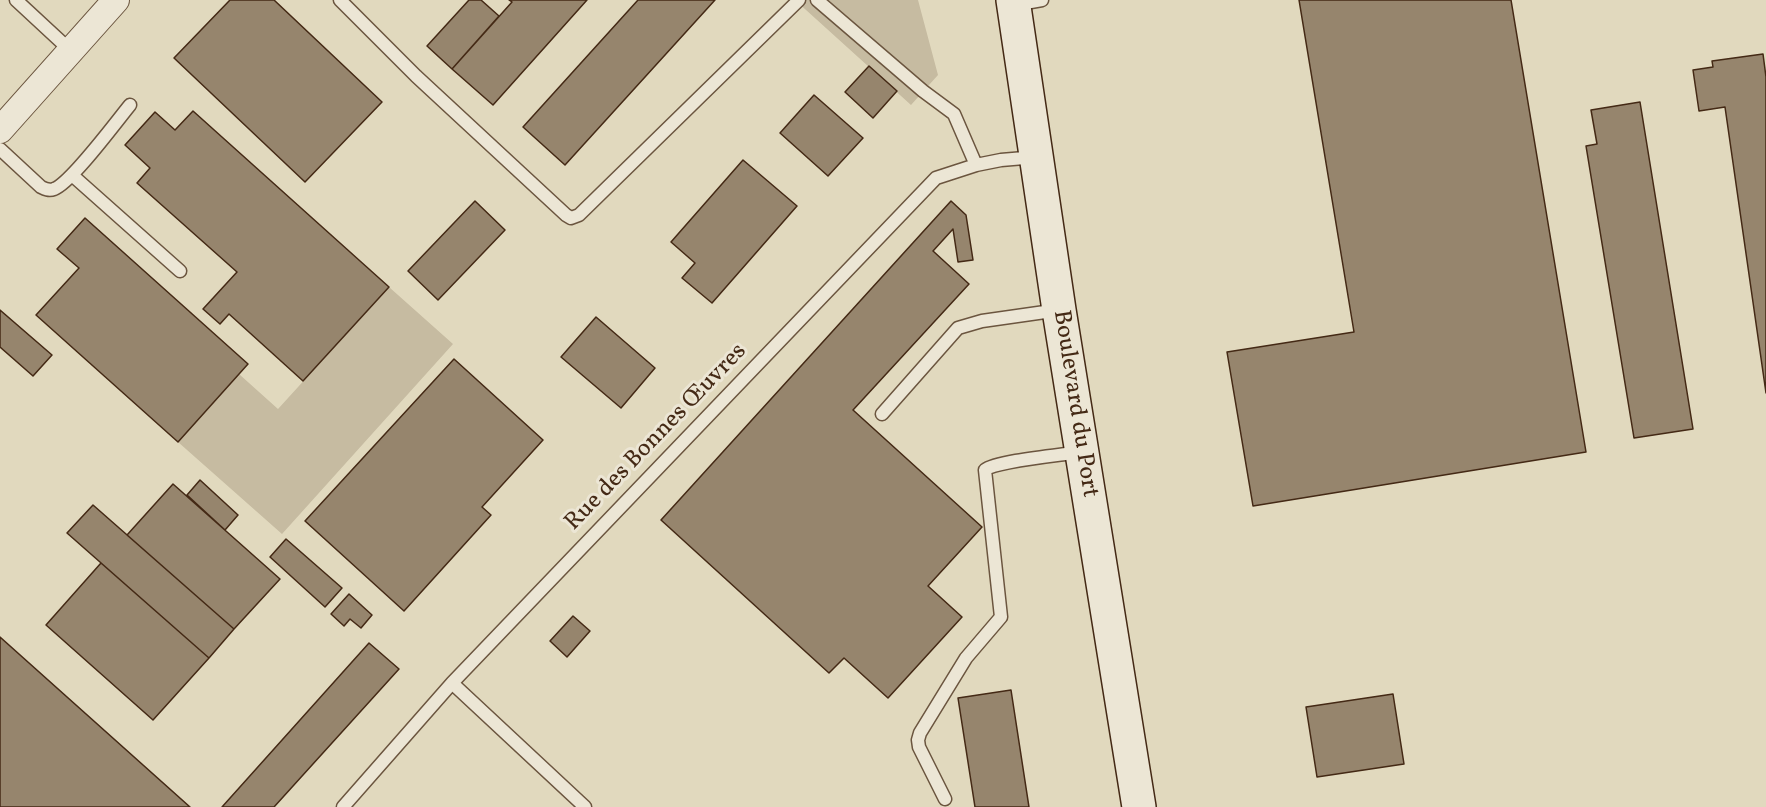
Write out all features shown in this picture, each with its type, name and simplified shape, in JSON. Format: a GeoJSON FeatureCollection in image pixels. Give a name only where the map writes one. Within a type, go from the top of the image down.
{"type":"FeatureCollection","features":[{"type":"Feature","properties":{"kind":"main road","name":"Boulevard du Port"},"geometry":{"type":"LineString","coordinates":[[1023,2],[1037,157],[1059,310],[1139,807]]}},
{"type":"Feature","properties":{"kind":"street"},"geometry":{"type":"LineString","coordinates":[[0,130],[117,0]]}},
{"type":"Feature","properties":{"kind":"lane"},"geometry":{"type":"LineString","coordinates":[[16,0],[71,51]]}},
{"type":"Feature","properties":{"kind":"lane"},"geometry":{"type":"LineString","coordinates":[[340,0],[416,76],[572,218],[579,215],[799,0]]}},
{"type":"Feature","properties":{"kind":"lane"},"geometry":{"type":"LineString","coordinates":[[817,0],[923,91],[954,114],[976,165]]}},
{"type":"Feature","properties":{"kind":"lane"},"geometry":{"type":"LineString","coordinates":[[0,149],[41,187],[49,190],[56,189],[72,175],[130,105]]}},
{"type":"Feature","properties":{"kind":"lane","name":"Rue des Bonnes Œuvres"},"geometry":{"type":"LineString","coordinates":[[343,807],[452,683],[936,178],[976,165],[1037,157]]}},
{"type":"Feature","properties":{"kind":"lane"},"geometry":{"type":"LineString","coordinates":[[72,175],[180,271]]}},
{"type":"Feature","properties":{"kind":"lane"},"geometry":{"type":"LineString","coordinates":[[882,414],[958,328],[982,321],[1059,310]]}},
{"type":"Feature","properties":{"kind":"lane"},"geometry":{"type":"LineString","coordinates":[[945,800],[919,747],[918,740],[920,733],[966,658],[1001,617],[985,470],[1003,464],[1082,452]]}},
{"type":"Feature","properties":{"kind":"lane"},"geometry":{"type":"LineString","coordinates":[[452,683],[585,807]]}},
{"type":"Feature","properties":{"kind":"shaded area"},"geometry":{"type":"Polygon","coordinates":[[[795,0],[918,0],[938,75],[911,105],[795,0]]]}},
{"type":"Feature","properties":{"kind":"shaded area"},"geometry":{"type":"Polygon","coordinates":[[[389,287],[453,344],[282,534],[178,442],[239,374],[278,409],[389,287]]]}},
{"type":"Feature","properties":{"kind":"building"},"geometry":{"type":"Polygon","coordinates":[[[230,0],[274,0],[382,102],[305,182],[174,58],[230,0]]]}},
{"type":"Feature","properties":{"kind":"building"},"geometry":{"type":"Polygon","coordinates":[[[469,0],[481,0],[499,16],[452,69],[427,46],[469,0]]]}},
{"type":"Feature","properties":{"kind":"building"},"geometry":{"type":"Polygon","coordinates":[[[509,0],[587,0],[493,105],[452,69],[512,2],[509,0]]]}},
{"type":"Feature","properties":{"kind":"building"},"geometry":{"type":"Polygon","coordinates":[[[638,0],[715,0],[565,165],[523,127],[638,0]]]}},
{"type":"Feature","properties":{"kind":"building"},"geometry":{"type":"Polygon","coordinates":[[[1299,0],[1511,0],[1586,452],[1253,506],[1227,352],[1354,332],[1299,0]]]}},
{"type":"Feature","properties":{"kind":"building"},"geometry":{"type":"Polygon","coordinates":[[[1763,54],[1766,77],[1766,393],[1725,107],[1699,111],[1693,70],[1713,67],[1712,61],[1763,54]]]}},
{"type":"Feature","properties":{"kind":"building"},"geometry":{"type":"Polygon","coordinates":[[[869,66],[897,91],[873,118],[845,92],[869,66]]]}},
{"type":"Feature","properties":{"kind":"building"},"geometry":{"type":"Polygon","coordinates":[[[814,95],[863,138],[828,176],[780,133],[814,95]]]}},
{"type":"Feature","properties":{"kind":"building"},"geometry":{"type":"Polygon","coordinates":[[[1640,102],[1693,429],[1634,438],[1586,146],[1597,144],[1591,110],[1640,102]]]}},
{"type":"Feature","properties":{"kind":"building"},"geometry":{"type":"Polygon","coordinates":[[[193,111],[389,287],[303,381],[229,314],[220,324],[203,309],[237,272],[137,183],[150,168],[125,145],[155,112],[175,130],[193,111]]]}},
{"type":"Feature","properties":{"kind":"building"},"geometry":{"type":"Polygon","coordinates":[[[743,160],[797,206],[712,303],[682,278],[695,263],[671,242],[743,160]]]}},
{"type":"Feature","properties":{"kind":"building"},"geometry":{"type":"Polygon","coordinates":[[[475,201],[505,230],[438,300],[408,271],[475,201]]]}},
{"type":"Feature","properties":{"kind":"building"},"geometry":{"type":"Polygon","coordinates":[[[951,201],[966,215],[973,260],[958,262],[953,229],[933,251],[969,284],[853,410],[982,527],[928,586],[962,617],[888,698],[844,658],[829,673],[661,520],[951,201]]]}},
{"type":"Feature","properties":{"kind":"building"},"geometry":{"type":"Polygon","coordinates":[[[85,218],[248,364],[178,442],[36,315],[79,268],[57,249],[85,218]]]}},
{"type":"Feature","properties":{"kind":"building"},"geometry":{"type":"Polygon","coordinates":[[[0,310],[52,355],[33,376],[0,347],[0,310]]]}},
{"type":"Feature","properties":{"kind":"building"},"geometry":{"type":"Polygon","coordinates":[[[596,317],[655,368],[621,408],[561,357],[596,317]]]}},
{"type":"Feature","properties":{"kind":"building"},"geometry":{"type":"Polygon","coordinates":[[[454,359],[543,440],[482,507],[491,515],[404,611],[305,521],[454,359]]]}},
{"type":"Feature","properties":{"kind":"building"},"geometry":{"type":"Polygon","coordinates":[[[200,480],[238,515],[225,530],[187,495],[200,480]]]}},
{"type":"Feature","properties":{"kind":"building"},"geometry":{"type":"Polygon","coordinates":[[[173,484],[280,579],[234,629],[127,535],[173,484]]]}},
{"type":"Feature","properties":{"kind":"building"},"geometry":{"type":"Polygon","coordinates":[[[93,505],[234,629],[209,658],[67,533],[93,505]]]}},
{"type":"Feature","properties":{"kind":"building"},"geometry":{"type":"Polygon","coordinates":[[[286,539],[342,588],[325,607],[270,557],[286,539]]]}},
{"type":"Feature","properties":{"kind":"building"},"geometry":{"type":"Polygon","coordinates":[[[101,563],[209,658],[153,720],[46,625],[101,563]]]}},
{"type":"Feature","properties":{"kind":"building"},"geometry":{"type":"Polygon","coordinates":[[[349,594],[372,615],[361,628],[350,619],[344,626],[331,614],[349,594]]]}},
{"type":"Feature","properties":{"kind":"building"},"geometry":{"type":"Polygon","coordinates":[[[573,616],[590,631],[567,657],[550,641],[573,616]]]}},
{"type":"Feature","properties":{"kind":"building"},"geometry":{"type":"Polygon","coordinates":[[[0,637],[190,807],[0,807],[0,637]]]}},
{"type":"Feature","properties":{"kind":"building"},"geometry":{"type":"Polygon","coordinates":[[[369,643],[399,669],[274,807],[222,807],[369,643]]]}},
{"type":"Feature","properties":{"kind":"building"},"geometry":{"type":"Polygon","coordinates":[[[1011,690],[1029,807],[975,807],[958,698],[1011,690]]]}},
{"type":"Feature","properties":{"kind":"building"},"geometry":{"type":"Polygon","coordinates":[[[1393,694],[1404,764],[1317,777],[1306,707],[1393,694]]]}}]}
